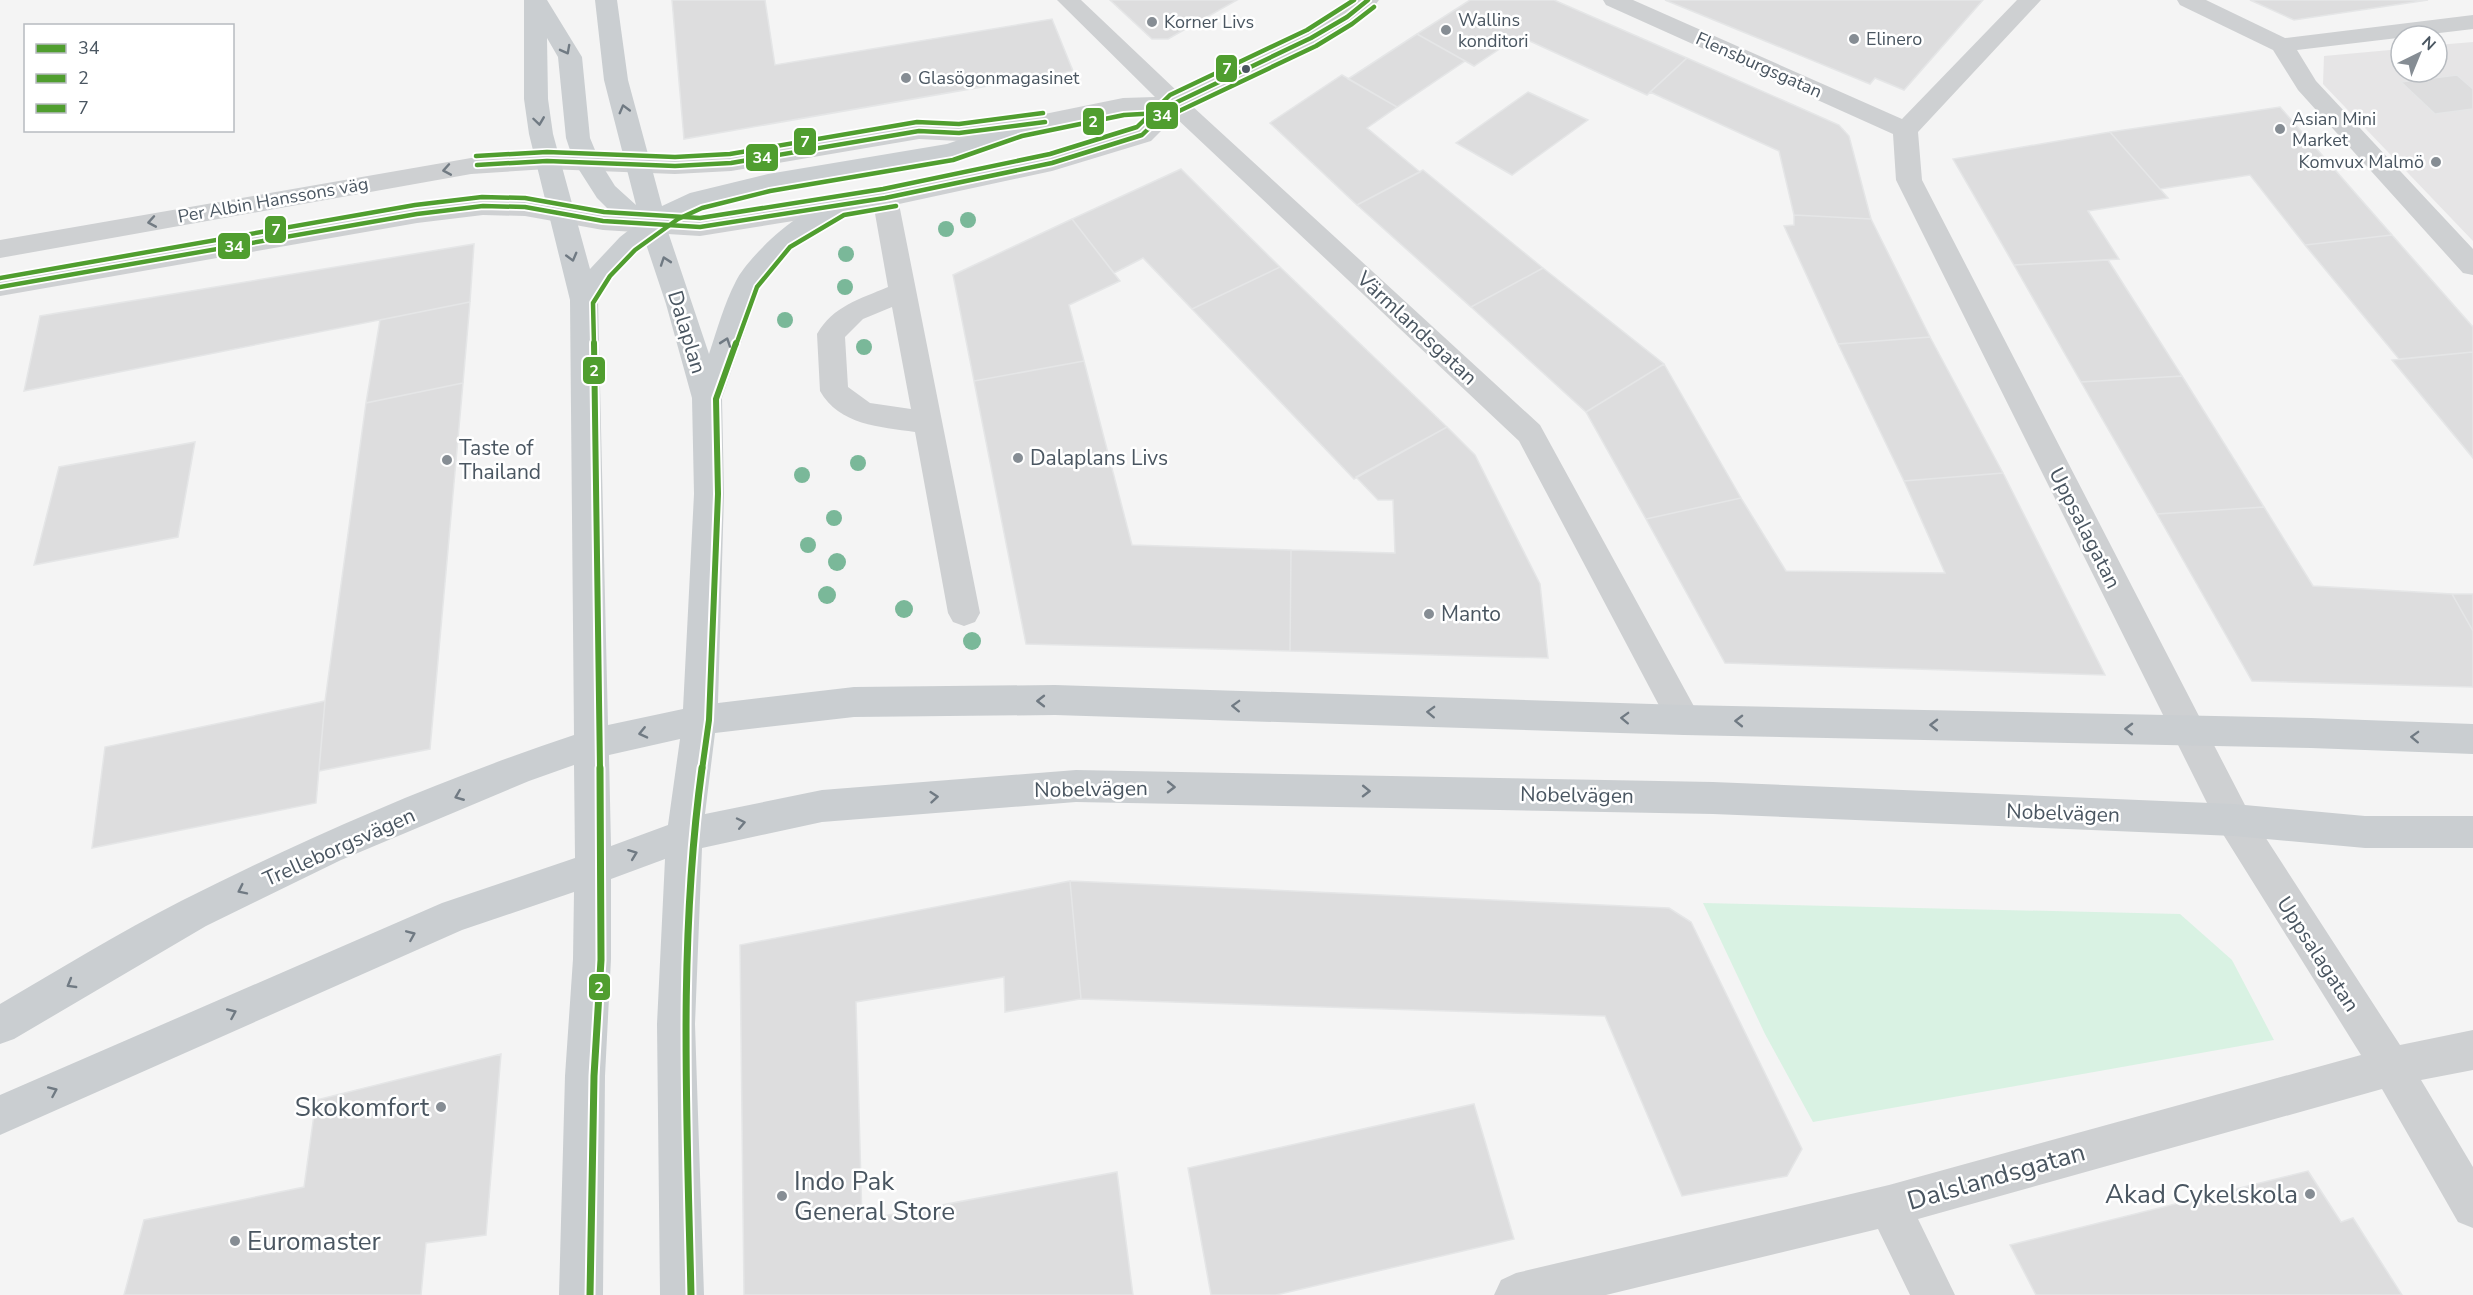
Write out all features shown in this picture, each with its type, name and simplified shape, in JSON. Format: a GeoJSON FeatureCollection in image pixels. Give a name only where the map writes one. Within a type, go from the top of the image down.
{"type":"FeatureCollection","features":[{"type":"Feature","properties":{"kind":"main road"},"geometry":{"type":"LineString","coordinates":[[536,0],[536,99],[547,160],[584,300],[593,869],[592,959],[585,1076],[581,1295]]}},
{"type":"Feature","properties":{"kind":"main road"},"geometry":{"type":"LineString","coordinates":[[536,0],[570,57],[578,138],[587,162],[606,192],[623,209],[652,224]]}},
{"type":"Feature","properties":{"kind":"main road","name":"Dalaplan"},"geometry":{"type":"LineString","coordinates":[[606,0],[616,80],[648,197],[652,224],[680,304],[707,398],[709,494],[700,720],[684,835],[676,1024],[682,1295]]}},
{"type":"Feature","properties":{"kind":"main road"},"geometry":{"type":"LineString","coordinates":[[584,300],[603,270],[629,243],[652,224],[699,199],[768,182],[951,151],[1020,127]]}},
{"type":"Feature","properties":{"kind":"main road"},"geometry":{"type":"LineString","coordinates":[[707,398],[749,282],[784,240],[812,221],[841,206]]}},
{"type":"Feature","properties":{"kind":"main road"},"geometry":{"type":"LineString","coordinates":[[700,720],[854,702],[1055,700],[1684,720],[2187,730],[2473,739]]}},
{"type":"Feature","properties":{"kind":"main road","name":"Trelleborgsvägen"},"geometry":{"type":"LineString","coordinates":[[0,1024],[193,914],[328,848],[521,768],[592,744],[700,720]]}},
{"type":"Feature","properties":{"kind":"main road","name":"Nobelvägen"},"geometry":{"type":"LineString","coordinates":[[684,835],[822,806],[1076,786],[1713,798],[2234,820],[2365,832],[2473,832]]}},
{"type":"Feature","properties":{"kind":"main road"},"geometry":{"type":"LineString","coordinates":[[0,1115],[456,915],[593,869],[684,835]]}},
{"type":"Feature","properties":{"kind":"street","name":"Värmlandsgatan"},"geometry":{"type":"LineString","coordinates":[[1068,0],[1175,103],[1530,433],[1684,720]]}},
{"type":"Feature","properties":{"kind":"street"},"geometry":{"type":"LineString","coordinates":[[1175,103],[1311,38],[1347,17],[1368,0]]}},
{"type":"Feature","properties":{"kind":"street","name":"Flensburgsgatan"},"geometry":{"type":"LineString","coordinates":[[1614,0],[1905,130]]}},
{"type":"Feature","properties":{"kind":"street"},"geometry":{"type":"LineString","coordinates":[[1905,130],[2030,0]]}},
{"type":"Feature","properties":{"kind":"street"},"geometry":{"type":"LineString","coordinates":[[2188,0],[2282,45],[2307,85],[2473,266]]}},
{"type":"Feature","properties":{"kind":"street"},"geometry":{"type":"LineString","coordinates":[[2282,45],[2473,22]]}},
{"type":"Feature","properties":{"kind":"street","name":"Per Albin Hanssons väg"},"geometry":{"type":"LineString","coordinates":[[0,249],[471,166],[547,160],[638,166],[731,163],[919,131],[959,133],[1020,127],[1123,106],[1175,103]]}},
{"type":"Feature","properties":{"kind":"street","name":"Per Albin Hanssons väg"},"geometry":{"type":"LineString","coordinates":[[0,287],[417,214],[483,206],[525,207],[603,221],[700,227],[841,206],[1052,163],[1142,135],[1175,103]]}},
{"type":"Feature","properties":{"kind":"street","name":"Uppsalagatan"},"geometry":{"type":"LineString","coordinates":[[1905,130],[1909,180],[2234,820],[2391,1066],[2473,1207]]}},
{"type":"Feature","properties":{"kind":"street"},"geometry":{"type":"LineString","coordinates":[[885,198],[964,613]]}},
{"type":"Feature","properties":{"kind":"street"},"geometry":{"type":"LineString","coordinates":[[903,292],[853,312],[831,334],[834,391],[862,413],[927,423]]}},
{"type":"Feature","properties":{"kind":"street","name":"Dalslandsgatan"},"geometry":{"type":"LineString","coordinates":[[1516,1295],[1889,1206],[2391,1066],[2473,1050]]}},
{"type":"Feature","properties":{"kind":"street"},"geometry":{"type":"LineString","coordinates":[[1889,1206],[1933,1295]]}},
{"type":"Feature","properties":{"kind":"shaded area","name":"Komvux Malmö"},"geometry":{"type":"Polygon","coordinates":[[[2473,42],[2473,241],[2323,84],[2324,56],[2389,50],[2389,84],[2449,84],[2449,44],[2473,42]]]}},
{"type":"Feature","properties":{"kind":"green space"},"geometry":{"type":"Polygon","coordinates":[[[1703,903],[2180,914],[2232,960],[2274,1040],[1813,1122],[1765,1034],[1703,903]]]}},
{"type":"Feature","properties":{"kind":"building"},"geometry":{"type":"Polygon","coordinates":[[[672,0],[765,0],[775,65],[1052,19],[1073,71],[684,139],[672,0]]]}},
{"type":"Feature","properties":{"kind":"building"},"geometry":{"type":"Polygon","coordinates":[[[1110,0],[1237,0],[1168,39],[1152,39],[1110,0]]]}},
{"type":"Feature","properties":{"kind":"building"},"geometry":{"type":"Polygon","coordinates":[[[1470,0],[1554,0],[1687,58],[1647,95],[1519,36],[1474,66],[1417,34],[1470,0]]]}},
{"type":"Feature","properties":{"kind":"building","name":"Elinero"},"geometry":{"type":"Polygon","coordinates":[[[1665,0],[1983,0],[1904,90],[1875,78],[1870,84],[1665,0]]]}},
{"type":"Feature","properties":{"kind":"building"},"geometry":{"type":"Polygon","coordinates":[[[2250,0],[2428,0],[2294,20],[2250,0]]]}},
{"type":"Feature","properties":{"kind":"building"},"geometry":{"type":"Polygon","coordinates":[[[1417,34],[1465,61],[1397,107],[1348,79],[1417,34]]]}},
{"type":"Feature","properties":{"kind":"building"},"geometry":{"type":"Polygon","coordinates":[[[1687,58],[1839,125],[1849,136],[1871,219],[1794,215],[1779,151],[1650,92],[1687,58]]]}},
{"type":"Feature","properties":{"kind":"building"},"geometry":{"type":"Polygon","coordinates":[[[1342,75],[1397,107],[1367,128],[1420,172],[1357,205],[1270,123],[1342,75]]]}},
{"type":"Feature","properties":{"kind":"building"},"geometry":{"type":"Polygon","coordinates":[[[2457,75],[2473,89],[2473,109],[2435,114],[2403,84],[2449,84],[2449,76],[2457,75]]]}},
{"type":"Feature","properties":{"kind":"building"},"geometry":{"type":"Polygon","coordinates":[[[1528,92],[1588,120],[1512,175],[1456,143],[1528,92]]]}},
{"type":"Feature","properties":{"kind":"building"},"geometry":{"type":"Polygon","coordinates":[[[2280,107],[2392,235],[2305,245],[2250,175],[2160,189],[2110,132],[2280,107]]]}},
{"type":"Feature","properties":{"kind":"building"},"geometry":{"type":"Polygon","coordinates":[[[2110,132],[2168,198],[2088,211],[2119,259],[2014,265],[1953,159],[2110,132]]]}},
{"type":"Feature","properties":{"kind":"building"},"geometry":{"type":"Polygon","coordinates":[[[1181,169],[1280,267],[1192,309],[1143,258],[1114,273],[1072,219],[1181,169]]]}},
{"type":"Feature","properties":{"kind":"building"},"geometry":{"type":"Polygon","coordinates":[[[1423,170],[1543,268],[1471,307],[1357,205],[1423,170]]]}},
{"type":"Feature","properties":{"kind":"building"},"geometry":{"type":"Polygon","coordinates":[[[1794,215],[1871,219],[1930,337],[1838,344],[1784,226],[1794,225],[1794,215]]]}},
{"type":"Feature","properties":{"kind":"building"},"geometry":{"type":"Polygon","coordinates":[[[1072,219],[1120,281],[1069,305],[1084,361],[974,381],[953,275],[1072,219]]]}},
{"type":"Feature","properties":{"kind":"building"},"geometry":{"type":"Polygon","coordinates":[[[2392,235],[2473,327],[2473,352],[2399,359],[2305,245],[2392,235]]]}},
{"type":"Feature","properties":{"kind":"building"},"geometry":{"type":"Polygon","coordinates":[[[474,244],[470,302],[24,391],[40,316],[474,244]]]}},
{"type":"Feature","properties":{"kind":"building"},"geometry":{"type":"Polygon","coordinates":[[[2108,260],[2182,376],[2081,382],[2014,265],[2108,260]]]}},
{"type":"Feature","properties":{"kind":"building"},"geometry":{"type":"Polygon","coordinates":[[[1280,267],[1447,427],[1354,479],[1192,309],[1280,267]]]}},
{"type":"Feature","properties":{"kind":"building"},"geometry":{"type":"Polygon","coordinates":[[[1543,268],[1664,364],[1586,412],[1471,307],[1543,268]]]}},
{"type":"Feature","properties":{"kind":"building"},"geometry":{"type":"Polygon","coordinates":[[[470,302],[463,383],[366,403],[380,320],[470,302]]]}},
{"type":"Feature","properties":{"kind":"building"},"geometry":{"type":"Polygon","coordinates":[[[1930,337],[2003,473],[1904,481],[1838,344],[1930,337]]]}},
{"type":"Feature","properties":{"kind":"building"},"geometry":{"type":"Polygon","coordinates":[[[2473,352],[2473,458],[2392,360],[2473,352]]]}},
{"type":"Feature","properties":{"kind":"building"},"geometry":{"type":"Polygon","coordinates":[[[1084,361],[1132,545],[1291,550],[1290,651],[1026,644],[974,381],[1084,361]]]}},
{"type":"Feature","properties":{"kind":"building"},"geometry":{"type":"Polygon","coordinates":[[[1664,364],[1741,498],[1646,519],[1586,412],[1664,364]]]}},
{"type":"Feature","properties":{"kind":"building"},"geometry":{"type":"Polygon","coordinates":[[[2182,376],[2264,507],[2157,514],[2081,382],[2182,376]]]}},
{"type":"Feature","properties":{"kind":"building"},"geometry":{"type":"Polygon","coordinates":[[[463,383],[430,749],[319,771],[325,701],[366,403],[463,383]]]}},
{"type":"Feature","properties":{"kind":"building"},"geometry":{"type":"Polygon","coordinates":[[[1447,427],[1475,455],[1540,584],[1548,658],[1290,651],[1291,550],[1395,553],[1393,500],[1378,500],[1356,477],[1447,427]]]}},
{"type":"Feature","properties":{"kind":"building"},"geometry":{"type":"Polygon","coordinates":[[[195,442],[178,537],[34,565],[59,467],[195,442]]]}},
{"type":"Feature","properties":{"kind":"building"},"geometry":{"type":"Polygon","coordinates":[[[2003,473],[2105,675],[1725,663],[1646,519],[1741,498],[1786,571],[1945,573],[1904,481],[2003,473]]]}},
{"type":"Feature","properties":{"kind":"building"},"geometry":{"type":"Polygon","coordinates":[[[2264,507],[2313,586],[2452,594],[2473,631],[2473,687],[2252,681],[2157,514],[2264,507]]]}},
{"type":"Feature","properties":{"kind":"building"},"geometry":{"type":"Polygon","coordinates":[[[2452,594],[2473,594],[2473,631],[2452,594]]]}},
{"type":"Feature","properties":{"kind":"building"},"geometry":{"type":"Polygon","coordinates":[[[325,701],[316,803],[92,848],[105,747],[325,701]]]}},
{"type":"Feature","properties":{"kind":"building"},"geometry":{"type":"Polygon","coordinates":[[[1070,881],[1081,999],[1005,1012],[1004,977],[856,1002],[862,1220],[1117,1172],[1133,1295],[744,1295],[740,945],[1070,881]]]}},
{"type":"Feature","properties":{"kind":"building"},"geometry":{"type":"Polygon","coordinates":[[[1070,881],[1669,908],[1691,922],[1802,1149],[1787,1176],[1682,1196],[1605,1016],[1081,999],[1070,881]]]}},
{"type":"Feature","properties":{"kind":"building"},"geometry":{"type":"Polygon","coordinates":[[[501,1054],[486,1235],[426,1243],[421,1295],[124,1295],[144,1220],[304,1187],[316,1100],[501,1054]]]}},
{"type":"Feature","properties":{"kind":"building"},"geometry":{"type":"Polygon","coordinates":[[[1474,1104],[1514,1239],[1276,1295],[1211,1295],[1188,1168],[1474,1104]]]}},
{"type":"Feature","properties":{"kind":"building"},"geometry":{"type":"Polygon","coordinates":[[[2308,1171],[2341,1222],[2353,1218],[2402,1295],[2036,1295],[2010,1245],[2308,1171]]]}},
{"type":"Feature","properties":{"kind":"transit line","name":"7"},"geometry":{"type":"LineString","coordinates":[[0,278],[415,205],[482,197],[525,198],[604,212],[700,218],[883,189],[1050,154],[1137,127],[1170,95],[1307,30],[1354,0]]}},
{"type":"Feature","properties":{"kind":"transit line","name":"34"},"geometry":{"type":"LineString","coordinates":[[0,287],[417,214],[483,206],[525,207],[603,221],[700,227],[885,198],[1052,163],[1142,135],[1175,103],[1311,38],[1347,17],[1368,0]]}},
{"type":"Feature","properties":{"kind":"transit line","name":"2"},"geometry":{"type":"LineString","coordinates":[[590,1295],[594,1076],[601,960],[602,869],[593,303],[610,276],[635,250],[678,219],[702,208],[770,191],[953,160],[1022,136],[1124,115],[1177,112],[1316,46],[1352,24],[1374,7]]}},
{"type":"Feature","properties":{"kind":"transit line","name":"7"},"geometry":{"type":"LineString","coordinates":[[476,156],[547,152],[675,157],[730,154],[917,122],[959,124],[1043,113]]}},
{"type":"Feature","properties":{"kind":"transit line","name":"34"},"geometry":{"type":"LineString","coordinates":[[477,165],[547,161],[675,166],[731,163],[919,131],[959,133],[1045,122]]}},
{"type":"Feature","properties":{"kind":"transit line","name":"2"},"geometry":{"type":"LineString","coordinates":[[691,1295],[685,1024],[693,836],[709,720],[718,494],[716,399],[757,287],[790,247],[844,215],[896,206]]}},
{"type":"Feature","properties":{"kind":"place","name":"Korner Livs"},"geometry":{"type":"Point","coordinates":[1152,22]}},
{"type":"Feature","properties":{"kind":"place","name":"Wallins konditori"},"geometry":{"type":"Point","coordinates":[1446,30]}},
{"type":"Feature","properties":{"kind":"place","name":"Elinero"},"geometry":{"type":"Point","coordinates":[1854,39]}},
{"type":"Feature","properties":{"kind":"place","name":"Glasögonmagasinet"},"geometry":{"type":"Point","coordinates":[906,78]}},
{"type":"Feature","properties":{"kind":"place","name":"Asian Mini Market"},"geometry":{"type":"Point","coordinates":[2280,129]}},
{"type":"Feature","properties":{"kind":"place","name":"Komvux Malmö"},"geometry":{"type":"Point","coordinates":[2436,162]}},
{"type":"Feature","properties":{"kind":"place","name":"Dalaplans Livs"},"geometry":{"type":"Point","coordinates":[1018,458]}},
{"type":"Feature","properties":{"kind":"place","name":"Taste of Thailand"},"geometry":{"type":"Point","coordinates":[447,460]}},
{"type":"Feature","properties":{"kind":"place","name":"Manto"},"geometry":{"type":"Point","coordinates":[1429,614]}},
{"type":"Feature","properties":{"kind":"place","name":"Skokomfort"},"geometry":{"type":"Point","coordinates":[441,1107]}},
{"type":"Feature","properties":{"kind":"place","name":"Akad Cykelskola"},"geometry":{"type":"Point","coordinates":[2310,1194]}},
{"type":"Feature","properties":{"kind":"place","name":"Indo Pak General Store"},"geometry":{"type":"Point","coordinates":[782,1196]}},
{"type":"Feature","properties":{"kind":"place","name":"Euromaster"},"geometry":{"type":"Point","coordinates":[235,1241]}}]}
